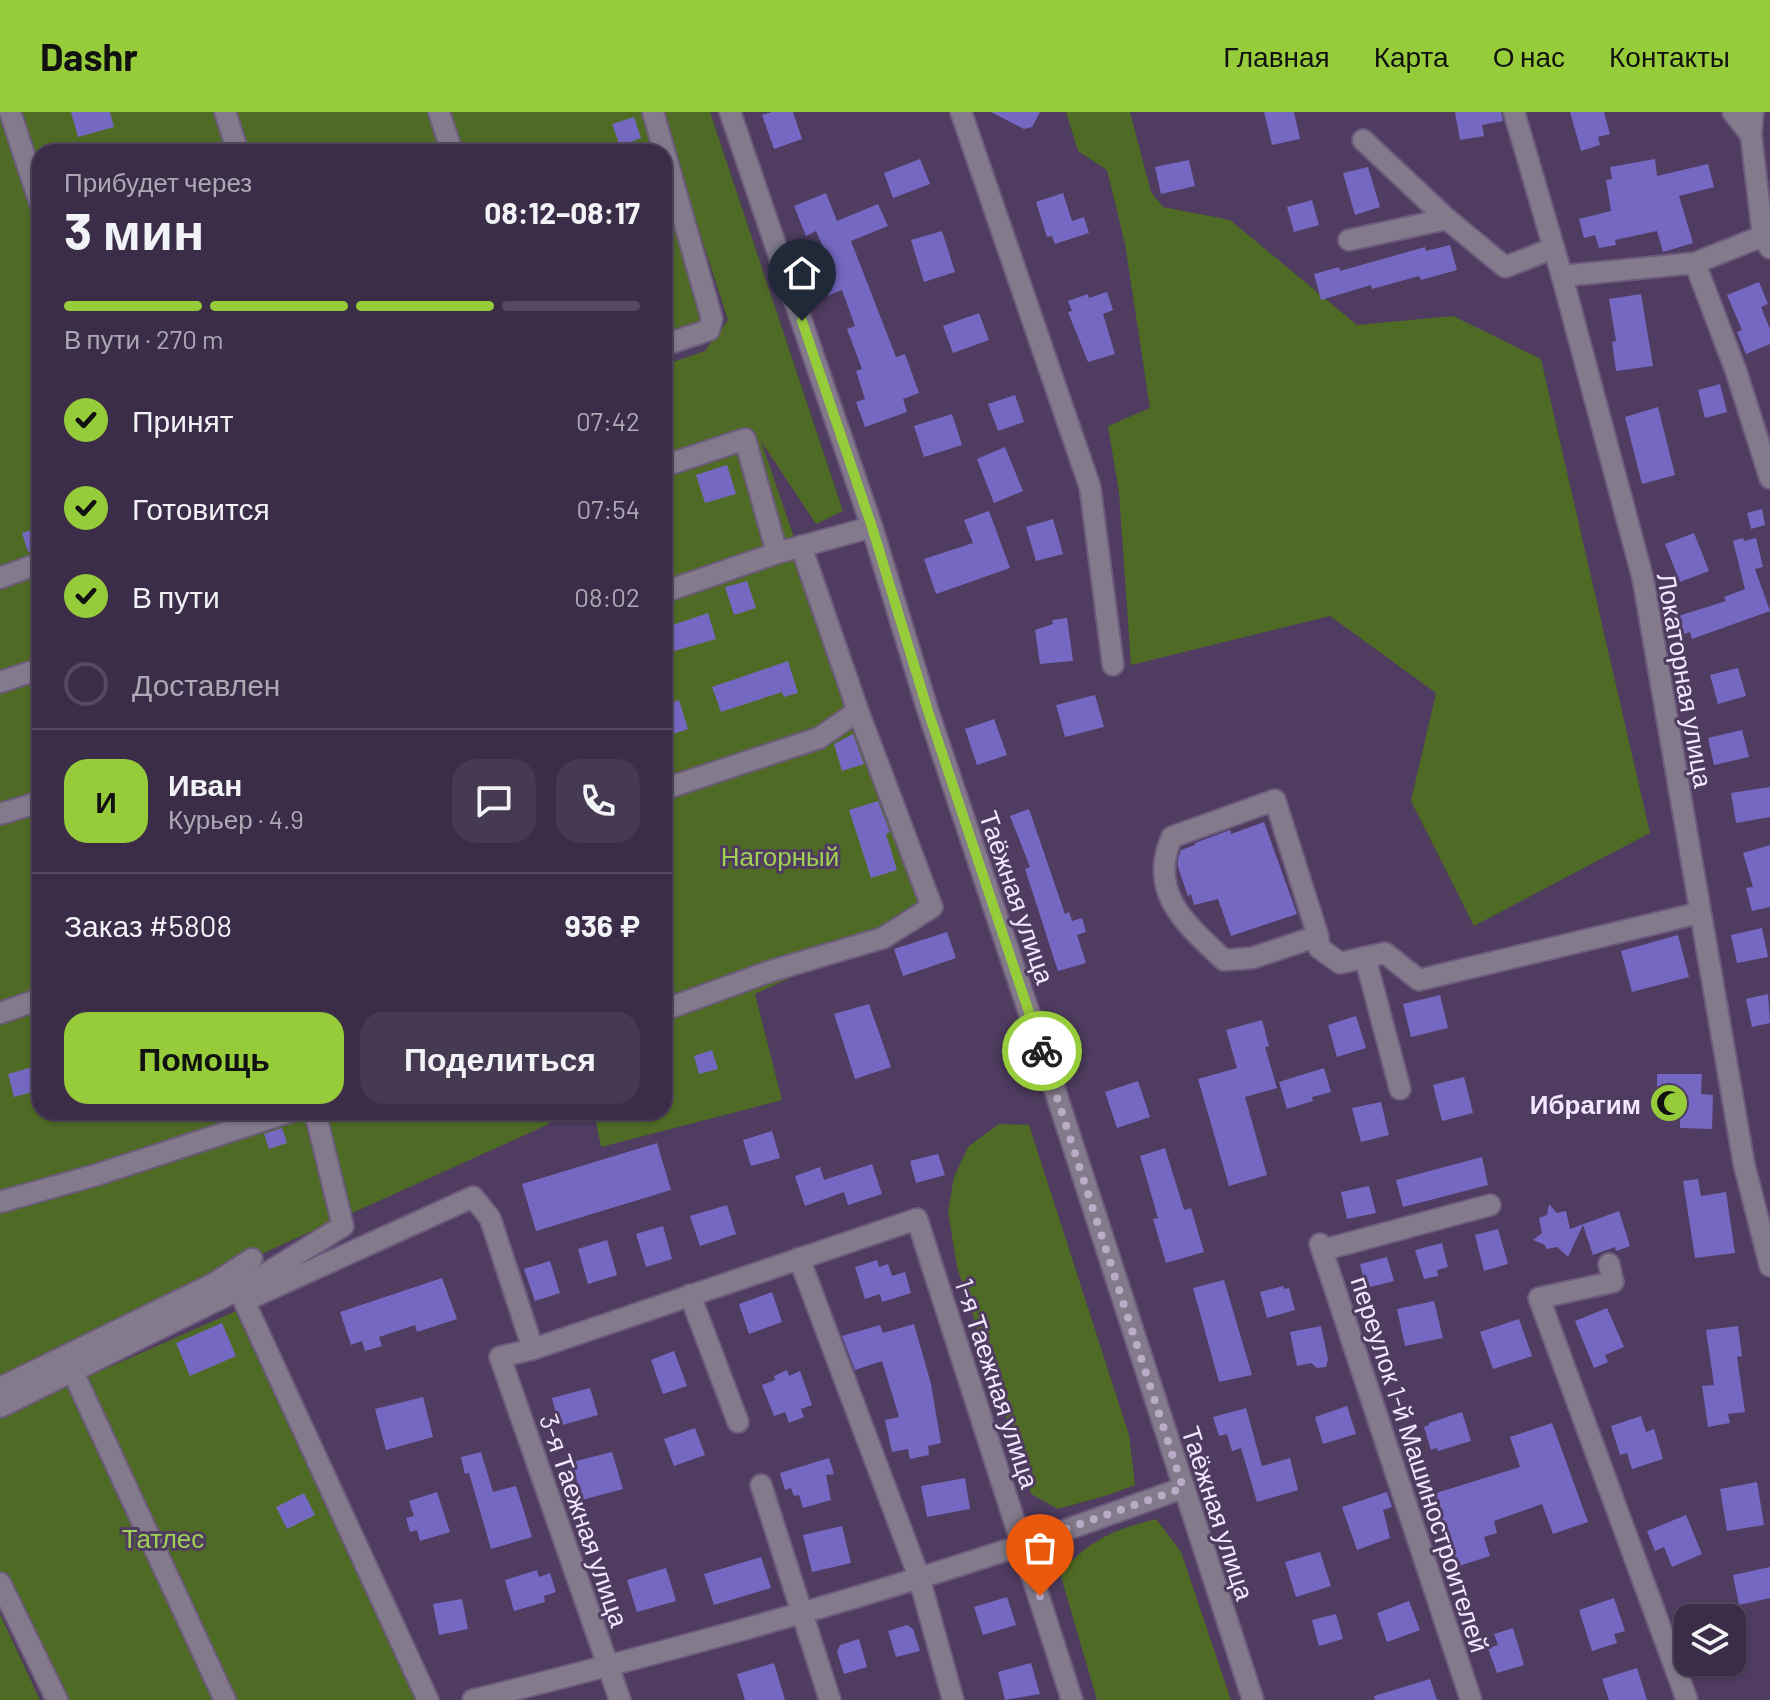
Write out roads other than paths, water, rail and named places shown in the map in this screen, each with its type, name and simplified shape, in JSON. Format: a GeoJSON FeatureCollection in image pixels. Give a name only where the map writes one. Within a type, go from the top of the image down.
{"type":"FeatureCollection","features":[{"type":"Feature","properties":{"kind":"street"},"geometry":{"type":"LineString","coordinates":[[10,112],[32,179]]}},
{"type":"Feature","properties":{"kind":"street"},"geometry":{"type":"LineString","coordinates":[[225,112],[235,144]]}},
{"type":"Feature","properties":{"kind":"street"},"geometry":{"type":"LineString","coordinates":[[439,112],[449,144]]}},
{"type":"Feature","properties":{"kind":"street"},"geometry":{"type":"LineString","coordinates":[[653,112],[662,144]]}},
{"type":"Feature","properties":{"kind":"street","name":"Таёжная улица"},"geometry":{"type":"LineString","coordinates":[[730,112],[872,527],[928,711],[1253,1700]]}},
{"type":"Feature","properties":{"kind":"street"},"geometry":{"type":"LineString","coordinates":[[961,112],[1090,487],[1113,665]]}},
{"type":"Feature","properties":{"kind":"street","name":"Локаторная улица"},"geometry":{"type":"LineString","coordinates":[[1514,112],[1562,276],[1643,579],[1744,1164],[1770,1266]]}},
{"type":"Feature","properties":{"kind":"street"},"geometry":{"type":"LineString","coordinates":[[1733,112],[1751,135]]}},
{"type":"Feature","properties":{"kind":"street"},"geometry":{"type":"LineString","coordinates":[[1562,276],[1695,263],[1767,242],[1751,135],[1753,112]]}},
{"type":"Feature","properties":{"kind":"street"},"geometry":{"type":"LineString","coordinates":[[1363,140],[1447,219],[1505,267],[1554,248]]}},
{"type":"Feature","properties":{"kind":"street"},"geometry":{"type":"LineString","coordinates":[[672,179],[712,319],[709,330],[672,342]]}},
{"type":"Feature","properties":{"kind":"street"},"geometry":{"type":"LineString","coordinates":[[1349,240],[1447,219]]}},
{"type":"Feature","properties":{"kind":"street"},"geometry":{"type":"LineString","coordinates":[[1695,263],[1736,371],[1770,478]]}},
{"type":"Feature","properties":{"kind":"street"},"geometry":{"type":"LineString","coordinates":[[672,463],[745,439],[777,553]]}},
{"type":"Feature","properties":{"kind":"street"},"geometry":{"type":"LineString","coordinates":[[672,589],[777,553],[872,527]]}},
{"type":"Feature","properties":{"kind":"street"},"geometry":{"type":"LineString","coordinates":[[672,1007],[771,971],[883,938],[932,907],[858,711],[801,546]]}},
{"type":"Feature","properties":{"kind":"street"},"geometry":{"type":"LineString","coordinates":[[0,578],[32,566]]}},
{"type":"Feature","properties":{"kind":"street"},"geometry":{"type":"LineString","coordinates":[[0,682],[32,672]]}},
{"type":"Feature","properties":{"kind":"street"},"geometry":{"type":"LineString","coordinates":[[672,786],[819,738],[858,711]]}},
{"type":"Feature","properties":{"kind":"street"},"geometry":{"type":"LineString","coordinates":[[1318,936],[1252,958],[1224,960],[1180,919],[1168,892],[1162,858],[1172,837],[1275,800],[1318,936],[1319,948],[1340,963],[1385,953],[1419,980],[1699,913]]}},
{"type":"Feature","properties":{"kind":"street"},"geometry":{"type":"LineString","coordinates":[[0,814],[32,804]]}},
{"type":"Feature","properties":{"kind":"street"},"geometry":{"type":"LineString","coordinates":[[1365,957],[1400,1089]]}},
{"type":"Feature","properties":{"kind":"street"},"geometry":{"type":"LineString","coordinates":[[0,1013],[32,1002]]}},
{"type":"Feature","properties":{"kind":"street"},"geometry":{"type":"LineString","coordinates":[[0,1202],[96,1175],[264,1120]]}},
{"type":"Feature","properties":{"kind":"street"},"geometry":{"type":"LineString","coordinates":[[0,1407],[246,1286],[343,1226],[317,1120]]}},
{"type":"Feature","properties":{"kind":"street"},"geometry":{"type":"LineString","coordinates":[[428,1700],[244,1301],[473,1197],[490,1218],[533,1349],[799,1258],[919,1577],[953,1700]]}},
{"type":"Feature","properties":{"kind":"street","name":"переулок 1-й Машиностроителей"},"geometry":{"type":"LineString","coordinates":[[1471,1700],[1322,1247],[1490,1205]]}},
{"type":"Feature","properties":{"kind":"street","name":"1-я Таежная улица"},"geometry":{"type":"LineString","coordinates":[[799,1258],[917,1219],[1072,1700]]}},
{"type":"Feature","properties":{"kind":"street"},"geometry":{"type":"LineString","coordinates":[[0,1388],[215,1283],[252,1259]]}},
{"type":"Feature","properties":{"kind":"street"},"geometry":{"type":"LineString","coordinates":[[1609,1264],[1613,1282],[1539,1298],[1687,1700]]}},
{"type":"Feature","properties":{"kind":"street"},"geometry":{"type":"LineString","coordinates":[[690,1295],[738,1422]]}},
{"type":"Feature","properties":{"kind":"street","name":"3-я Таежная улица"},"geometry":{"type":"LineString","coordinates":[[533,1349],[500,1357],[620,1700]]}},
{"type":"Feature","properties":{"kind":"street"},"geometry":{"type":"LineString","coordinates":[[72,1370],[225,1700]]}},
{"type":"Feature","properties":{"kind":"street"},"geometry":{"type":"LineString","coordinates":[[761,1485],[830,1700]]}},
{"type":"Feature","properties":{"kind":"street"},"geometry":{"type":"LineString","coordinates":[[473,1700],[803,1612],[1023,1544],[1183,1488]]}},
{"type":"Feature","properties":{"kind":"street"},"geometry":{"type":"LineString","coordinates":[[0,1583],[57,1700]]}},
{"type":"Feature","properties":{"kind":"place","name":"Ибрагим"},"geometry":{"type":"Point","coordinates":[1669,1103]}},
{"type":"Feature","properties":{"kind":"park label","name":"Нагорный"},"geometry":{"type":"Point","coordinates":[780,855]}},
{"type":"Feature","properties":{"kind":"park label","name":"Татлес"},"geometry":{"type":"Point","coordinates":[163,1537]}}]}
